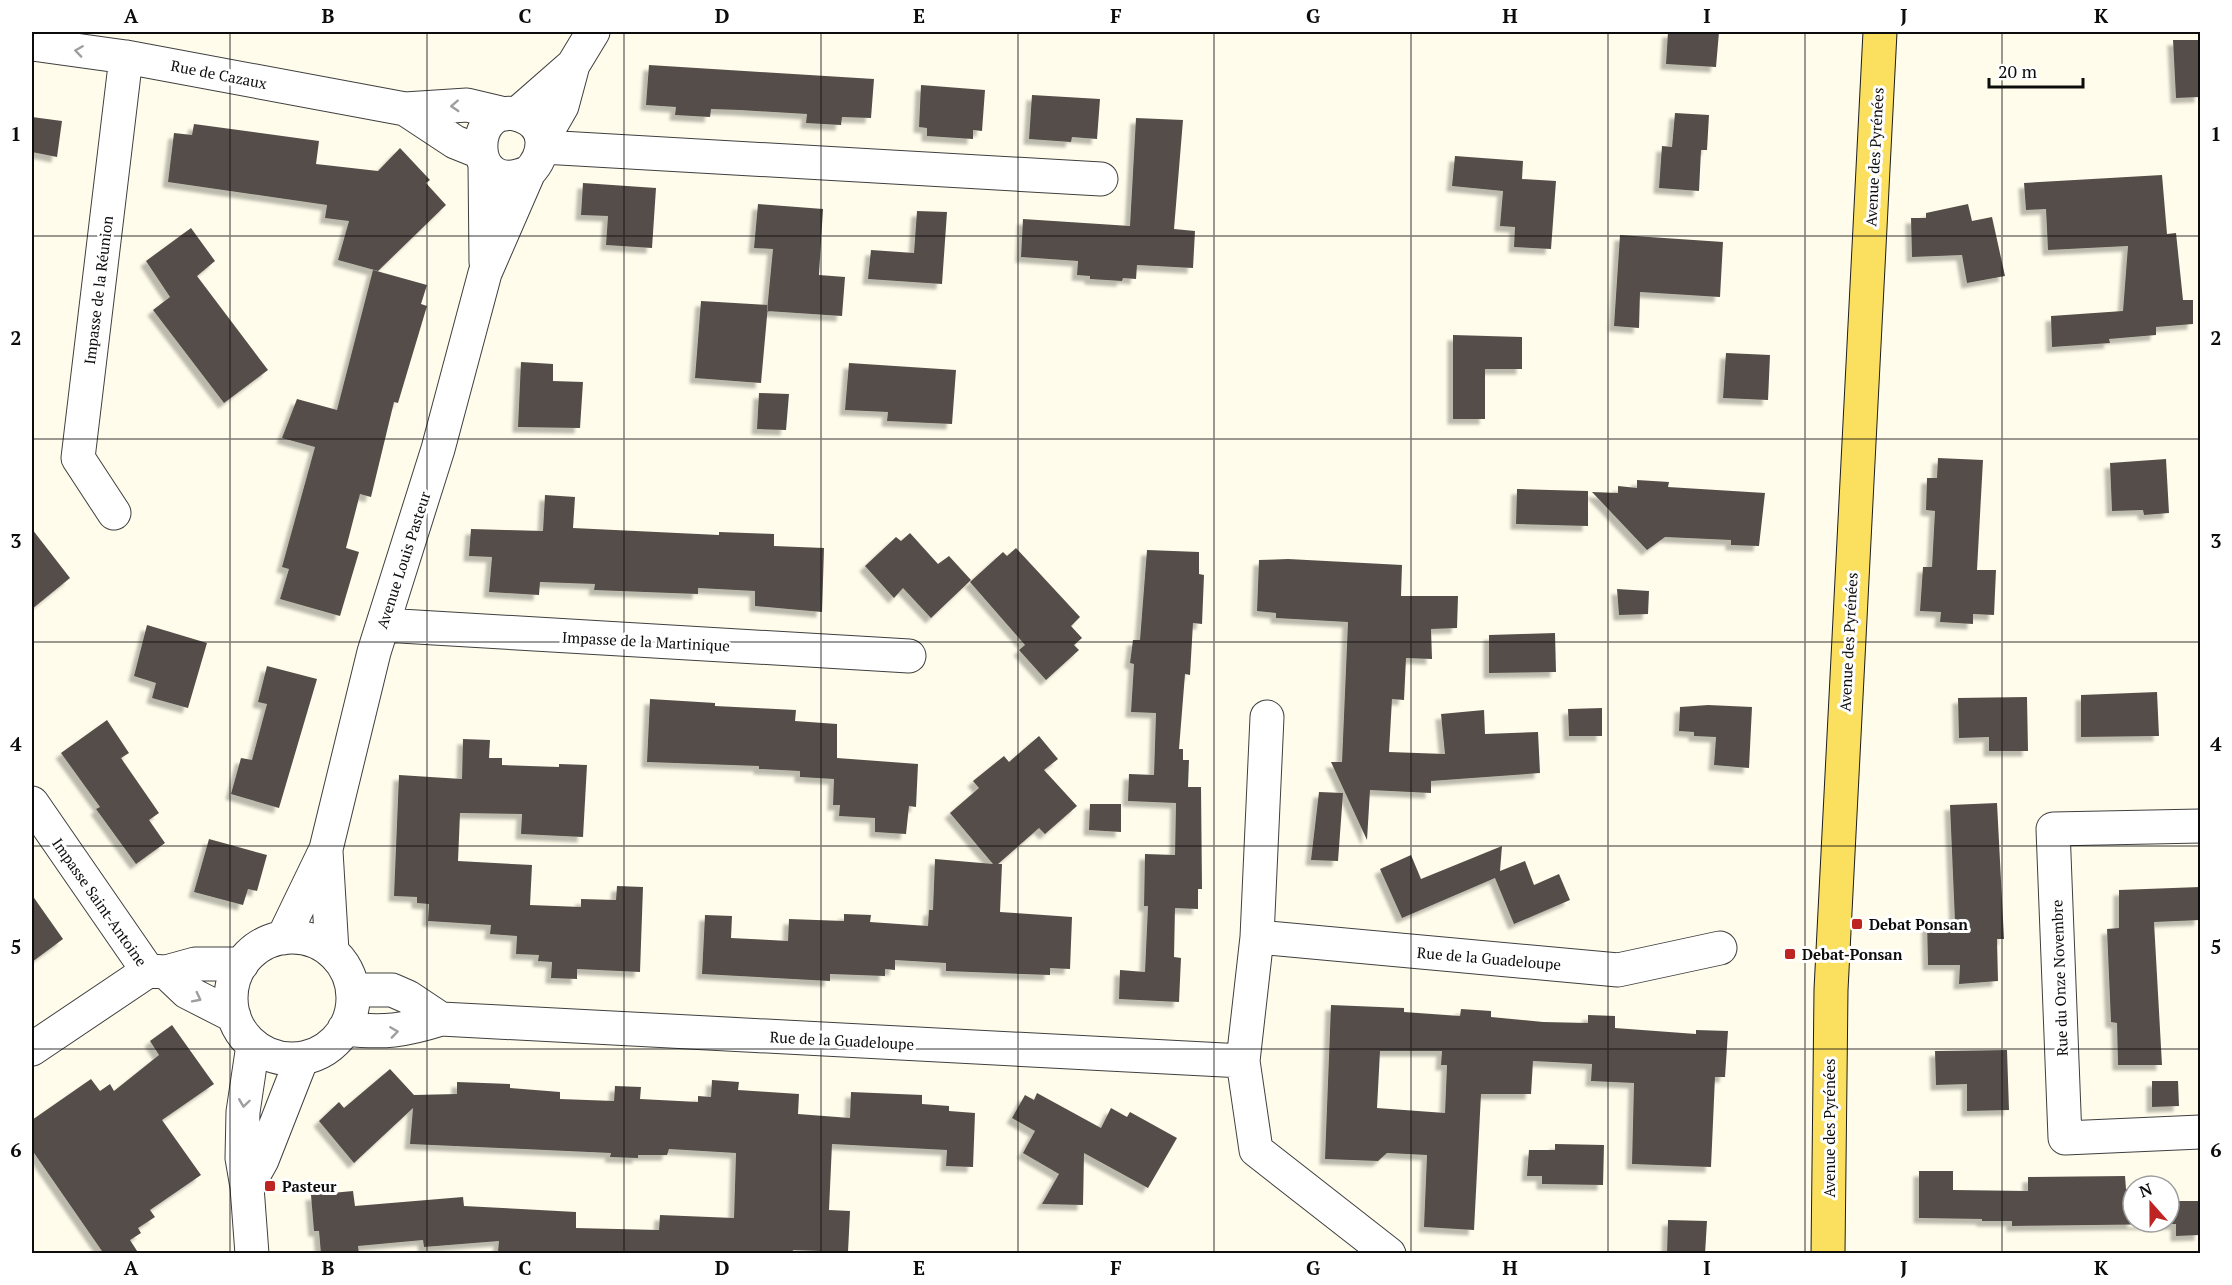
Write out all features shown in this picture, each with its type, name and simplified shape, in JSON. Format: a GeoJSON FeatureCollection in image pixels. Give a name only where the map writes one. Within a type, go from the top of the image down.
{"type":"FeatureCollection","features":[{"type":"Feature","properties":{"kind":"main road","name":"Avenue des Pyrénées"},"geometry":{"type":"LineString","coordinates":[[1828,1254],[1831,990],[1880,32]]}},
{"type":"Feature","properties":{"kind":"street","name":"Avenue Louis Pasteur"},"geometry":{"type":"LineString","coordinates":[[283,938],[326,849],[383,625],[438,449],[485,273],[538,152],[562,106],[573,65],[593,32]]}},
{"type":"Feature","properties":{"kind":"street","name":"Rue de Cazaux"},"geometry":{"type":"LineString","coordinates":[[32,44],[126,57],[405,109],[467,105],[511,114]]}},
{"type":"Feature","properties":{"kind":"street","name":"Impasse de la Réunion"},"geometry":{"type":"LineString","coordinates":[[114,513],[78,458],[126,57]]}},
{"type":"Feature","properties":{"kind":"street","name":"Avenue Louis Pasteur"},"geometry":{"type":"LineString","coordinates":[[511,114],[573,65]]}},
{"type":"Feature","properties":{"kind":"street","name":"Rue de Cazaux"},"geometry":{"type":"LineString","coordinates":[[405,109],[482,158]]}},
{"type":"Feature","properties":{"kind":"street"},"geometry":{"type":"LineString","coordinates":[[511,114],[529,118],[538,128],[538,152],[518,177],[505,177],[494,172],[482,158],[480,140],[484,128],[493,119],[511,114]]}},
{"type":"Feature","properties":{"kind":"street"},"geometry":{"type":"LineString","coordinates":[[538,152],[1101,179]]}},
{"type":"Feature","properties":{"kind":"street","name":"Avenue Louis Pasteur"},"geometry":{"type":"LineString","coordinates":[[482,158],[485,273]]}},
{"type":"Feature","properties":{"kind":"street","name":"Impasse de la Martinique"},"geometry":{"type":"LineString","coordinates":[[383,625],[909,656]]}},
{"type":"Feature","properties":{"kind":"street"},"geometry":{"type":"LineString","coordinates":[[1267,717],[1257,937],[1243,1061],[1256,1150],[1389,1254]]}},
{"type":"Feature","properties":{"kind":"street","name":"Impasse Saint-Antoine"},"geometry":{"type":"LineString","coordinates":[[32,803],[157,972],[187,992],[234,1016]]}},
{"type":"Feature","properties":{"kind":"street","name":"Rue du Onze Novembre"},"geometry":{"type":"LineString","coordinates":[[2200,826],[2054,829],[2065,1138],[2200,1132]]}},
{"type":"Feature","properties":{"kind":"street","name":"Avenue Louis Pasteur"},"geometry":{"type":"LineString","coordinates":[[326,849],[332,951]]}},
{"type":"Feature","properties":{"kind":"street","name":"Rue de la Guadeloupe"},"geometry":{"type":"LineString","coordinates":[[1257,937],[1618,970],[1720,948]]}},
{"type":"Feature","properties":{"kind":"street"},"geometry":{"type":"LineString","coordinates":[[283,938],[309,939],[332,951],[346,969],[353,990],[352,1011],[344,1029],[334,1043],[319,1053],[302,1058],[276,1057],[253,1045],[241,1032],[234,1016],[231,998],[234,980],[242,964],[260,947],[283,938]]}},
{"type":"Feature","properties":{"kind":"street"},"geometry":{"type":"LineString","coordinates":[[32,1049],[157,972],[195,964],[242,964]]}},
{"type":"Feature","properties":{"kind":"street"},"geometry":{"type":"LineString","coordinates":[[353,990],[392,990],[408,997],[441,1019]]}},
{"type":"Feature","properties":{"kind":"street","name":"Rue de la Guadeloupe"},"geometry":{"type":"LineString","coordinates":[[344,1029],[384,1033],[408,1029],[441,1019],[1243,1061]]}},
{"type":"Feature","properties":{"kind":"street"},"geometry":{"type":"LineString","coordinates":[[252,1254],[248,1187],[242,1158],[243,1112],[253,1045]]}},
{"type":"Feature","properties":{"kind":"street"},"geometry":{"type":"LineString","coordinates":[[248,1187],[262,1160],[302,1058]]}},
{"type":"Feature","properties":{"kind":"building"},"geometry":{"type":"Polygon","coordinates":[[[1668,32],[1719,32],[1716,67],[1666,64],[1668,32]]]}},
{"type":"Feature","properties":{"kind":"building"},"geometry":{"type":"Polygon","coordinates":[[[2173,40],[2200,40],[2200,97],[2176,98],[2173,40]]]}},
{"type":"Feature","properties":{"kind":"building"},"geometry":{"type":"Polygon","coordinates":[[[649,65],[874,79],[871,118],[842,117],[841,125],[806,123],[807,114],[711,109],[710,117],[675,115],[676,107],[646,105],[649,65]]]}},
{"type":"Feature","properties":{"kind":"building"},"geometry":{"type":"Polygon","coordinates":[[[921,85],[985,90],[982,131],[973,130],[973,139],[927,136],[927,128],[919,127],[921,85]]]}},
{"type":"Feature","properties":{"kind":"building"},"geometry":{"type":"Polygon","coordinates":[[[1032,95],[1100,99],[1097,139],[1072,137],[1071,142],[1029,139],[1032,95]]]}},
{"type":"Feature","properties":{"kind":"building"},"geometry":{"type":"Polygon","coordinates":[[[1675,113],[1709,115],[1707,150],[1701,150],[1699,191],[1659,188],[1662,146],[1672,147],[1675,113]]]}},
{"type":"Feature","properties":{"kind":"building"},"geometry":{"type":"Polygon","coordinates":[[[32,117],[62,121],[57,157],[32,152],[32,117]]]}},
{"type":"Feature","properties":{"kind":"building"},"geometry":{"type":"Polygon","coordinates":[[[1136,118],[1183,120],[1174,229],[1195,231],[1193,268],[1137,265],[1136,279],[1123,278],[1122,281],[1090,279],[1090,276],[1077,275],[1078,261],[1021,257],[1023,219],[1130,226],[1136,118]]]}},
{"type":"Feature","properties":{"kind":"building"},"geometry":{"type":"Polygon","coordinates":[[[194,124],[319,141],[316,164],[378,171],[400,148],[430,180],[426,183],[446,205],[378,271],[338,260],[349,221],[325,218],[327,205],[168,182],[174,133],[192,135],[194,124]]]}},
{"type":"Feature","properties":{"kind":"building"},"geometry":{"type":"Polygon","coordinates":[[[1455,156],[1523,161],[1522,179],[1556,181],[1551,249],[1514,247],[1515,227],[1500,226],[1503,191],[1452,186],[1455,156]]]}},
{"type":"Feature","properties":{"kind":"building"},"geometry":{"type":"Polygon","coordinates":[[[2162,175],[2167,234],[2176,233],[2183,300],[2193,300],[2193,324],[2156,327],[2156,335],[2109,339],[2110,343],[2052,347],[2051,316],[2123,311],[2128,246],[2048,250],[2046,209],[2026,210],[2024,183],[2162,175]]]}},
{"type":"Feature","properties":{"kind":"building"},"geometry":{"type":"Polygon","coordinates":[[[583,183],[656,188],[652,248],[606,245],[608,216],[581,215],[583,183]]]}},
{"type":"Feature","properties":{"kind":"building"},"geometry":{"type":"Polygon","coordinates":[[[758,204],[823,209],[819,275],[845,277],[842,316],[767,311],[773,249],[754,248],[758,204]]]}},
{"type":"Feature","properties":{"kind":"building"},"geometry":{"type":"Polygon","coordinates":[[[1968,204],[1972,221],[1992,217],[2005,276],[1967,283],[1962,255],[1912,257],[1911,218],[1926,218],[1926,213],[1968,204]]]}},
{"type":"Feature","properties":{"kind":"building"},"geometry":{"type":"Polygon","coordinates":[[[917,211],[947,212],[942,284],[868,279],[871,250],[914,253],[917,211]]]}},
{"type":"Feature","properties":{"kind":"building"},"geometry":{"type":"Polygon","coordinates":[[[191,228],[215,261],[197,276],[268,370],[224,403],[153,310],[170,297],[146,261],[191,228]]]}},
{"type":"Feature","properties":{"kind":"building"},"geometry":{"type":"Polygon","coordinates":[[[1620,235],[1723,242],[1720,297],[1640,292],[1639,328],[1614,326],[1620,235]]]}},
{"type":"Feature","properties":{"kind":"building"},"geometry":{"type":"Polygon","coordinates":[[[373,270],[427,285],[421,304],[427,306],[398,403],[394,402],[371,497],[360,494],[346,548],[359,552],[340,616],[280,599],[289,569],[282,567],[315,447],[282,438],[297,399],[337,410],[373,270]]]}},
{"type":"Feature","properties":{"kind":"building"},"geometry":{"type":"Polygon","coordinates":[[[701,301],[768,305],[761,383],[695,378],[701,301]]]}},
{"type":"Feature","properties":{"kind":"building"},"geometry":{"type":"Polygon","coordinates":[[[1453,335],[1522,337],[1522,369],[1485,369],[1485,419],[1453,419],[1453,335]]]}},
{"type":"Feature","properties":{"kind":"building"},"geometry":{"type":"Polygon","coordinates":[[[1726,353],[1770,355],[1768,400],[1723,398],[1726,353]]]}},
{"type":"Feature","properties":{"kind":"building"},"geometry":{"type":"Polygon","coordinates":[[[521,362],[553,364],[553,381],[583,382],[580,428],[518,427],[521,362]]]}},
{"type":"Feature","properties":{"kind":"building"},"geometry":{"type":"Polygon","coordinates":[[[849,363],[956,370],[952,424],[887,421],[888,412],[845,410],[849,363]]]}},
{"type":"Feature","properties":{"kind":"building"},"geometry":{"type":"Polygon","coordinates":[[[759,393],[789,394],[786,430],[757,429],[759,393]]]}},
{"type":"Feature","properties":{"kind":"building"},"geometry":{"type":"Polygon","coordinates":[[[1938,458],[1983,460],[1977,570],[1996,570],[1994,615],[1973,614],[1973,624],[1940,622],[1941,612],[1920,611],[1923,567],[1932,567],[1935,511],[1926,510],[1927,478],[1937,478],[1938,458]]]}},
{"type":"Feature","properties":{"kind":"building"},"geometry":{"type":"Polygon","coordinates":[[[2166,459],[2169,513],[2144,515],[2143,510],[2112,511],[2110,463],[2166,459]]]}},
{"type":"Feature","properties":{"kind":"building"},"geometry":{"type":"Polygon","coordinates":[[[1637,480],[1669,482],[1668,487],[1765,493],[1759,546],[1731,545],[1731,540],[1665,537],[1647,550],[1592,492],[1618,493],[1618,486],[1637,488],[1637,480]]]}},
{"type":"Feature","properties":{"kind":"building"},"geometry":{"type":"Polygon","coordinates":[[[1517,489],[1588,491],[1588,526],[1516,524],[1517,489]]]}},
{"type":"Feature","properties":{"kind":"building"},"geometry":{"type":"Polygon","coordinates":[[[545,495],[575,497],[573,528],[719,535],[719,532],[774,534],[774,546],[824,548],[822,612],[755,606],[755,591],[698,588],[698,594],[594,590],[595,584],[540,582],[539,595],[489,592],[492,557],[469,556],[471,529],[543,531],[545,495]]]}},
{"type":"Feature","properties":{"kind":"building"},"geometry":{"type":"Polygon","coordinates":[[[32,529],[70,578],[32,609],[32,529]]]}},
{"type":"Feature","properties":{"kind":"building"},"geometry":{"type":"Polygon","coordinates":[[[910,533],[938,564],[949,556],[971,580],[931,618],[903,588],[894,598],[865,566],[896,537],[901,541],[910,533]]]}},
{"type":"Feature","properties":{"kind":"building"},"geometry":{"type":"Polygon","coordinates":[[[1016,548],[1080,617],[1071,626],[1082,638],[1074,645],[1079,650],[1046,680],[1019,650],[1025,645],[970,582],[1003,552],[1007,556],[1016,548]]]}},
{"type":"Feature","properties":{"kind":"building"},"geometry":{"type":"Polygon","coordinates":[[[1147,550],[1199,552],[1199,574],[1204,575],[1202,624],[1193,623],[1190,675],[1185,674],[1179,749],[1183,749],[1183,760],[1189,760],[1188,787],[1201,787],[1202,889],[1198,889],[1198,909],[1175,908],[1174,957],[1181,958],[1179,1002],[1119,999],[1120,970],[1145,972],[1148,906],[1144,906],[1145,854],[1175,855],[1176,803],[1128,801],[1129,774],[1154,775],[1156,713],[1131,712],[1134,664],[1130,663],[1133,640],[1140,640],[1147,550]]]}},
{"type":"Feature","properties":{"kind":"building"},"geometry":{"type":"Polygon","coordinates":[[[1288,559],[1402,565],[1401,596],[1458,596],[1457,628],[1431,629],[1432,659],[1406,658],[1404,700],[1392,699],[1389,752],[1445,754],[1441,714],[1484,710],[1485,734],[1538,732],[1540,773],[1431,781],[1431,793],[1370,790],[1367,840],[1331,762],[1342,762],[1348,622],[1276,618],[1276,613],[1257,611],[1259,560],[1288,559]]]}},
{"type":"Feature","properties":{"kind":"building"},"geometry":{"type":"Polygon","coordinates":[[[1617,589],[1649,591],[1648,614],[1619,615],[1617,589]]]}},
{"type":"Feature","properties":{"kind":"building"},"geometry":{"type":"Polygon","coordinates":[[[147,625],[207,643],[188,708],[152,698],[156,683],[134,676],[147,625]]]}},
{"type":"Feature","properties":{"kind":"building"},"geometry":{"type":"Polygon","coordinates":[[[1555,633],[1556,672],[1489,673],[1489,635],[1555,633]]]}},
{"type":"Feature","properties":{"kind":"building"},"geometry":{"type":"Polygon","coordinates":[[[267,666],[317,679],[279,808],[231,794],[241,758],[252,760],[267,704],[258,702],[267,666]]]}},
{"type":"Feature","properties":{"kind":"building"},"geometry":{"type":"Polygon","coordinates":[[[2157,692],[2159,736],[2081,737],[2081,695],[2157,692]]]}},
{"type":"Feature","properties":{"kind":"building"},"geometry":{"type":"Polygon","coordinates":[[[2027,697],[2028,751],[1989,751],[1989,737],[1959,738],[1958,698],[2027,697]]]}},
{"type":"Feature","properties":{"kind":"building"},"geometry":{"type":"Polygon","coordinates":[[[650,699],[715,703],[715,706],[796,710],[795,721],[837,724],[837,758],[918,764],[916,807],[909,806],[906,834],[875,832],[875,818],[839,816],[840,805],[833,805],[834,779],[800,777],[800,771],[759,769],[759,766],[647,762],[650,699]]]}},
{"type":"Feature","properties":{"kind":"building"},"geometry":{"type":"Polygon","coordinates":[[[1708,705],[1752,707],[1749,768],[1714,765],[1716,737],[1694,736],[1694,732],[1679,731],[1680,707],[1708,705]]]}},
{"type":"Feature","properties":{"kind":"building"},"geometry":{"type":"Polygon","coordinates":[[[1602,708],[1602,736],[1569,736],[1568,709],[1602,708]]]}},
{"type":"Feature","properties":{"kind":"building"},"geometry":{"type":"Polygon","coordinates":[[[107,720],[129,753],[121,758],[159,813],[149,820],[165,843],[136,864],[96,809],[100,807],[61,753],[107,720]]]}},
{"type":"Feature","properties":{"kind":"building"},"geometry":{"type":"Polygon","coordinates":[[[1039,736],[1058,759],[1044,770],[1077,806],[1045,834],[1039,828],[998,864],[1002,864],[1000,912],[1072,917],[1070,969],[1050,968],[1050,975],[946,971],[946,963],[895,960],[895,970],[885,969],[885,976],[830,974],[830,981],[702,974],[705,915],[732,916],[731,938],[788,941],[789,919],[844,921],[844,914],[871,915],[870,922],[928,926],[929,910],[933,910],[935,859],[993,864],[950,813],[979,788],[973,781],[1004,756],[1009,762],[1039,736]]]}},
{"type":"Feature","properties":{"kind":"building"},"geometry":{"type":"Polygon","coordinates":[[[463,739],[490,740],[489,758],[502,758],[502,765],[559,767],[559,764],[587,765],[583,837],[521,834],[522,814],[460,813],[458,861],[532,865],[530,905],[581,907],[581,899],[616,900],[617,886],[643,887],[640,972],[577,969],[577,979],[551,978],[552,962],[538,961],[539,955],[516,954],[517,936],[490,934],[491,925],[428,921],[429,904],[417,903],[417,897],[394,896],[399,775],[462,779],[463,739]]]}},
{"type":"Feature","properties":{"kind":"building"},"geometry":{"type":"Polygon","coordinates":[[[1319,792],[1343,793],[1338,861],[1311,860],[1319,792]]]}},
{"type":"Feature","properties":{"kind":"building"},"geometry":{"type":"Polygon","coordinates":[[[1997,803],[2004,939],[1997,939],[1998,981],[1959,984],[1960,965],[1928,965],[1927,922],[1955,922],[1950,805],[1997,803]]]}},
{"type":"Feature","properties":{"kind":"building"},"geometry":{"type":"Polygon","coordinates":[[[1090,804],[1121,804],[1121,832],[1089,830],[1090,804]]]}},
{"type":"Feature","properties":{"kind":"building"},"geometry":{"type":"Polygon","coordinates":[[[209,839],[267,855],[257,891],[248,889],[243,905],[194,892],[209,839]]]}},
{"type":"Feature","properties":{"kind":"building"},"geometry":{"type":"Polygon","coordinates":[[[1502,846],[1500,871],[1525,861],[1534,885],[1559,874],[1570,900],[1514,924],[1495,878],[1402,918],[1380,869],[1411,855],[1421,879],[1502,846]]]}},
{"type":"Feature","properties":{"kind":"building"},"geometry":{"type":"Polygon","coordinates":[[[2200,887],[2200,920],[2154,922],[2162,1065],[2118,1065],[2117,1023],[2111,1022],[2107,929],[2119,928],[2119,890],[2200,887]]]}},
{"type":"Feature","properties":{"kind":"building"},"geometry":{"type":"Polygon","coordinates":[[[32,895],[63,939],[32,962],[32,895]]]}},
{"type":"Feature","properties":{"kind":"building"},"geometry":{"type":"Polygon","coordinates":[[[1331,1005],[1404,1008],[1404,1012],[1460,1016],[1461,1009],[1491,1011],[1491,1017],[1543,1022],[1588,1023],[1588,1015],[1615,1016],[1615,1028],[1696,1034],[1696,1030],[1728,1031],[1725,1077],[1715,1077],[1711,1167],[1632,1164],[1634,1083],[1591,1081],[1592,1064],[1533,1061],[1531,1094],[1481,1094],[1474,1230],[1424,1227],[1427,1155],[1387,1153],[1378,1161],[1325,1159],[1331,1005]],[[1380,1051],[1377,1108],[1445,1113],[1447,1065],[1441,1065],[1442,1051],[1380,1051]]]}},
{"type":"Feature","properties":{"kind":"building"},"geometry":{"type":"Polygon","coordinates":[[[172,1025],[214,1084],[162,1120],[201,1175],[150,1210],[155,1217],[138,1228],[141,1233],[130,1240],[139,1254],[104,1254],[32,1150],[32,1120],[91,1079],[100,1091],[110,1084],[114,1091],[159,1055],[150,1041],[172,1025]]]}},
{"type":"Feature","properties":{"kind":"building"},"geometry":{"type":"Polygon","coordinates":[[[2007,1050],[2009,1110],[1967,1111],[1967,1084],[1936,1085],[1935,1051],[2007,1050]]]}},
{"type":"Feature","properties":{"kind":"building"},"geometry":{"type":"Polygon","coordinates":[[[390,1069],[414,1095],[457,1094],[457,1082],[510,1084],[510,1088],[560,1092],[560,1099],[614,1101],[615,1086],[641,1087],[640,1099],[698,1102],[698,1096],[711,1097],[712,1080],[739,1082],[738,1090],[799,1094],[798,1114],[850,1118],[851,1092],[922,1095],[922,1104],[949,1106],[949,1111],[975,1113],[973,1167],[946,1166],[947,1150],[832,1144],[829,1210],[850,1211],[848,1252],[793,1250],[792,1254],[512,1254],[498,1252],[499,1241],[424,1247],[423,1240],[358,1246],[359,1254],[321,1254],[319,1231],[314,1231],[311,1195],[353,1191],[355,1206],[463,1197],[464,1206],[576,1212],[576,1228],[659,1230],[660,1215],[734,1218],[736,1153],[669,1149],[667,1155],[638,1155],[638,1158],[610,1157],[611,1153],[410,1144],[413,1108],[354,1163],[319,1121],[339,1102],[344,1108],[390,1069]]]}},
{"type":"Feature","properties":{"kind":"building"},"geometry":{"type":"Polygon","coordinates":[[[2152,1081],[2178,1081],[2179,1106],[2152,1107],[2152,1081]]]}},
{"type":"Feature","properties":{"kind":"building"},"geometry":{"type":"Polygon","coordinates":[[[1037,1093],[1101,1128],[1111,1108],[1127,1117],[1130,1112],[1177,1138],[1148,1188],[1084,1153],[1083,1205],[1042,1204],[1059,1174],[1023,1153],[1035,1131],[1012,1118],[1025,1095],[1034,1100],[1037,1093]]]}},
{"type":"Feature","properties":{"kind":"building"},"geometry":{"type":"Polygon","coordinates":[[[1555,1144],[1604,1145],[1603,1185],[1542,1184],[1542,1176],[1527,1176],[1529,1150],[1555,1150],[1555,1144]]]}},
{"type":"Feature","properties":{"kind":"building"},"geometry":{"type":"Polygon","coordinates":[[[1919,1171],[1953,1171],[1953,1190],[2028,1191],[2028,1177],[2121,1176],[2121,1225],[2012,1226],[2012,1221],[1919,1218],[1919,1171]]]}},
{"type":"Feature","properties":{"kind":"building"},"geometry":{"type":"Polygon","coordinates":[[[2181,1201],[2200,1201],[2200,1235],[2176,1236],[2176,1234],[2181,1234],[2181,1201]]]}},
{"type":"Feature","properties":{"kind":"building"},"geometry":{"type":"Polygon","coordinates":[[[1668,1220],[1707,1221],[1705,1254],[1667,1254],[1668,1220]]]}},
{"type":"Feature","properties":{"kind":"place","name":"Debat Ponsan"},"geometry":{"type":"Point","coordinates":[1857,924]}},
{"type":"Feature","properties":{"kind":"place","name":"Debat-Ponsan"},"geometry":{"type":"Point","coordinates":[1790,954]}},
{"type":"Feature","properties":{"kind":"place","name":"Pasteur"},"geometry":{"type":"Point","coordinates":[270,1186]}}]}
